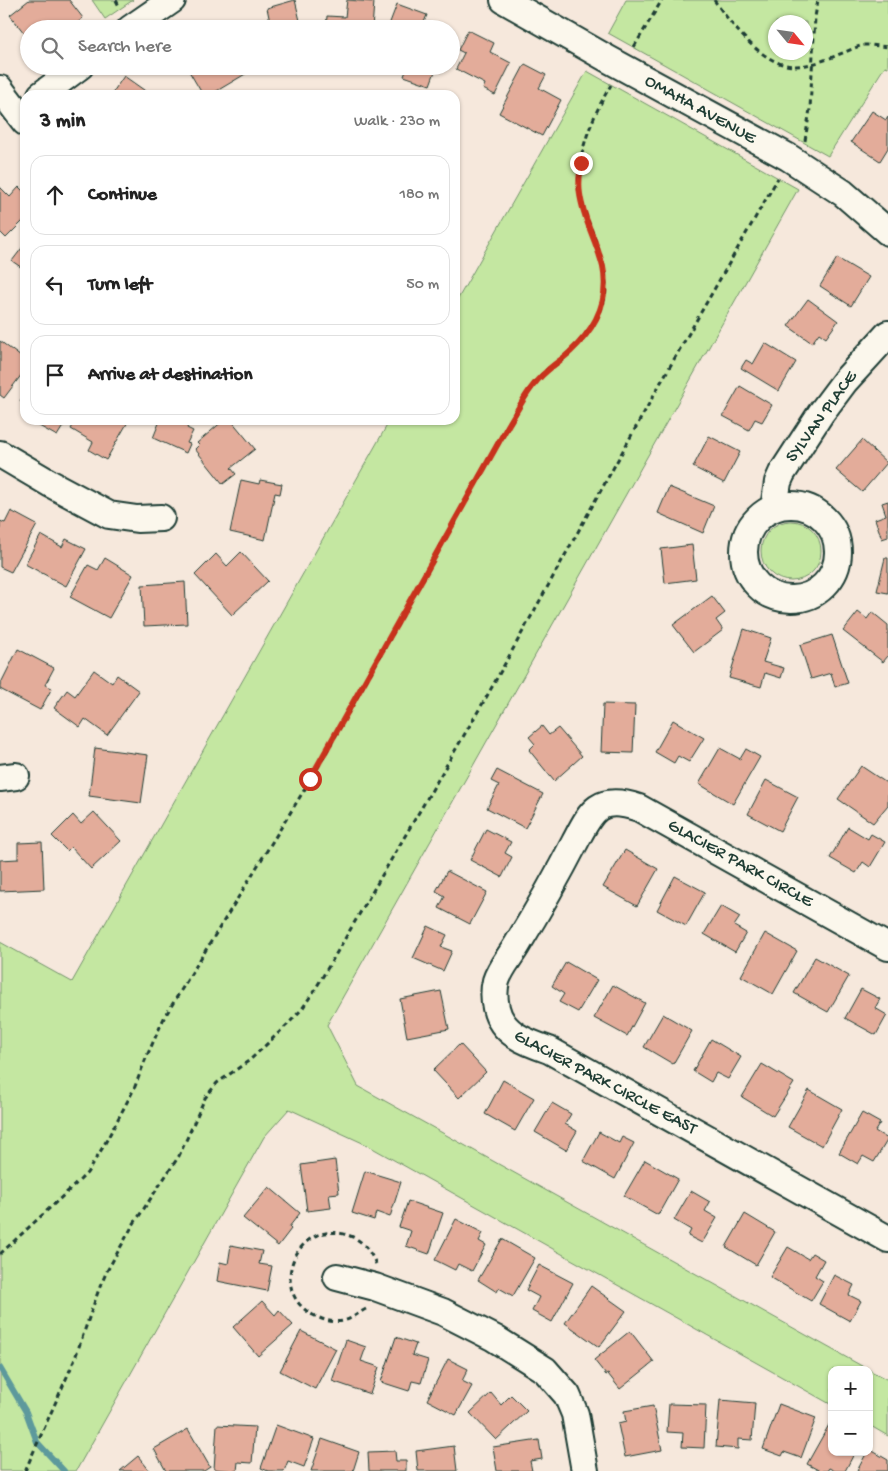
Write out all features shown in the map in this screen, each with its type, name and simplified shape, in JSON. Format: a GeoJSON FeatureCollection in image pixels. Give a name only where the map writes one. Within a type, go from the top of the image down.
{"type":"FeatureCollection","features":[{"type":"Feature","properties":{"kind":"street"},"geometry":{"type":"LineString","coordinates":[[126,20],[172,0]]}},
{"type":"Feature","properties":{"kind":"street","name":"OMAHA AVENUE"},"geometry":{"type":"LineString","coordinates":[[504,0],[608,59],[796,152],[888,232]]}},
{"type":"Feature","properties":{"kind":"street"},"geometry":{"type":"LineString","coordinates":[[48,90],[68,75]]}},
{"type":"Feature","properties":{"kind":"street"},"geometry":{"type":"LineString","coordinates":[[0,89],[17,117]]}},
{"type":"Feature","properties":{"kind":"street","name":"SYLVAN PLACE"},"geometry":{"type":"LineString","coordinates":[[774,508],[776,492],[782,473],[821,413],[846,381],[888,334]]}},
{"type":"Feature","properties":{"kind":"street"},"geometry":{"type":"LineString","coordinates":[[0,454],[109,515],[137,519],[161,518]]}},
{"type":"Feature","properties":{"kind":"street","name":"GLACIER PARK CIRCLE"},"geometry":{"type":"LineString","coordinates":[[591,817],[598,808],[610,804],[639,808],[888,947]]}},
{"type":"Feature","properties":{"kind":"street","name":"GLACIER PARK CIRCLE EAST"},"geometry":{"type":"LineString","coordinates":[[591,817],[582,829],[496,980],[494,998],[496,1009],[507,1029],[525,1042],[558,1055],[888,1239]]}},
{"type":"Feature","properties":{"kind":"street"},"geometry":{"type":"LineString","coordinates":[[337,1277],[376,1287],[444,1312],[494,1338],[544,1370],[567,1395],[575,1414],[586,1471]]}},
{"type":"Feature","properties":{"kind":"path"},"geometry":{"type":"LineString","coordinates":[[116,0],[126,20]]}},
{"type":"Feature","properties":{"kind":"path"},"geometry":{"type":"LineString","coordinates":[[632,50],[662,0]]}},
{"type":"Feature","properties":{"kind":"path"},"geometry":{"type":"LineString","coordinates":[[714,0],[745,39],[770,58],[790,66],[812,63],[863,45],[871,44],[888,47]]}},
{"type":"Feature","properties":{"kind":"path"},"geometry":{"type":"LineString","coordinates":[[25,1471],[74,1361],[107,1271],[133,1225],[179,1156],[204,1098],[217,1083],[250,1060],[288,1024],[302,1010],[316,988],[487,696],[660,382],[796,152],[810,109],[815,17],[818,0]]}},
{"type":"Feature","properties":{"kind":"path"},"geometry":{"type":"LineString","coordinates":[[0,1254],[68,1191],[96,1160],[124,1110],[164,1018],[310,779],[509,424],[529,391],[546,371],[579,344],[598,314],[604,297],[605,280],[598,250],[580,195],[579,182],[581,163],[590,128],[613,82]]}},
{"type":"Feature","properties":{"kind":"green space"},"geometry":{"type":"Polygon","coordinates":[[[92,0],[133,0],[105,19],[92,0]]]}},
{"type":"Feature","properties":{"kind":"green space"},"geometry":{"type":"Polygon","coordinates":[[[626,0],[888,0],[888,67],[885,66],[828,156],[608,33],[626,0]]]}},
{"type":"Feature","properties":{"kind":"green space"},"geometry":{"type":"Polygon","coordinates":[[[587,71],[798,189],[327,1025],[358,1086],[862,1366],[828,1366],[828,1403],[367,1145],[289,1109],[264,1137],[76,1471],[0,1471],[0,942],[72,982],[387,425],[460,425],[460,295],[587,71]]]}},
{"type":"Feature","properties":{"kind":"green space"},"geometry":{"type":"Polygon","coordinates":[[[785,521],[797,521],[808,526],[816,534],[821,545],[819,563],[808,576],[797,581],[785,581],[774,576],[766,568],[761,557],[761,545],[766,534],[774,526],[785,521]]]}},
{"type":"Feature","properties":{"kind":"green space"},"geometry":{"type":"Polygon","coordinates":[[[873,1372],[888,1380],[888,1436],[873,1427],[873,1372]]]}},
{"type":"Feature","properties":{"kind":"building"},"geometry":{"type":"Polygon","coordinates":[[[29,0],[69,0],[83,18],[81,20],[20,20],[20,28],[10,15],[29,0]]]}},
{"type":"Feature","properties":{"kind":"building"},"geometry":{"type":"Polygon","coordinates":[[[295,0],[300,20],[270,20],[267,8],[295,0]]]}},
{"type":"Feature","properties":{"kind":"building"},"geometry":{"type":"Polygon","coordinates":[[[347,0],[374,2],[373,20],[327,20],[327,16],[345,17],[347,0]]]}},
{"type":"Feature","properties":{"kind":"building"},"geometry":{"type":"Polygon","coordinates":[[[397,4],[427,15],[425,20],[391,20],[397,4]]]}},
{"type":"Feature","properties":{"kind":"building"},"geometry":{"type":"Polygon","coordinates":[[[468,30],[494,43],[490,52],[511,63],[495,95],[483,89],[485,84],[460,71],[460,61],[464,53],[460,51],[460,46],[468,30]]]}},
{"type":"Feature","properties":{"kind":"building"},"geometry":{"type":"Polygon","coordinates":[[[525,64],[546,75],[539,88],[561,100],[542,136],[499,113],[525,64]]]}},
{"type":"Feature","properties":{"kind":"building"},"geometry":{"type":"Polygon","coordinates":[[[191,75],[244,75],[218,90],[200,90],[191,75]]]}},
{"type":"Feature","properties":{"kind":"building"},"geometry":{"type":"Polygon","coordinates":[[[404,75],[434,75],[430,85],[404,75]]]}},
{"type":"Feature","properties":{"kind":"building"},"geometry":{"type":"Polygon","coordinates":[[[124,76],[144,90],[114,90],[124,76]]]}},
{"type":"Feature","properties":{"kind":"building"},"geometry":{"type":"Polygon","coordinates":[[[872,111],[886,120],[888,117],[888,148],[880,161],[851,142],[872,111]]]}},
{"type":"Feature","properties":{"kind":"building"},"geometry":{"type":"Polygon","coordinates":[[[0,187],[10,197],[19,187],[20,224],[6,238],[0,232],[0,187]]]}},
{"type":"Feature","properties":{"kind":"building"},"geometry":{"type":"Polygon","coordinates":[[[20,251],[20,267],[12,261],[20,251]]]}},
{"type":"Feature","properties":{"kind":"building"},"geometry":{"type":"Polygon","coordinates":[[[837,258],[869,277],[851,306],[820,286],[837,258]]]}},
{"type":"Feature","properties":{"kind":"building"},"geometry":{"type":"Polygon","coordinates":[[[808,299],[838,321],[826,338],[819,333],[812,343],[788,326],[808,299]]]}},
{"type":"Feature","properties":{"kind":"building"},"geometry":{"type":"Polygon","coordinates":[[[0,341],[20,356],[20,377],[4,398],[0,395],[0,341]]]}},
{"type":"Feature","properties":{"kind":"building"},"geometry":{"type":"Polygon","coordinates":[[[765,343],[796,362],[779,391],[741,368],[746,360],[753,364],[765,343]]]}},
{"type":"Feature","properties":{"kind":"building"},"geometry":{"type":"Polygon","coordinates":[[[740,386],[772,405],[762,422],[755,419],[749,430],[723,416],[740,386]]]}},
{"type":"Feature","properties":{"kind":"building"},"geometry":{"type":"Polygon","coordinates":[[[37,425],[64,425],[57,436],[37,425]]]}},
{"type":"Feature","properties":{"kind":"building"},"geometry":{"type":"Polygon","coordinates":[[[73,425],[126,425],[106,460],[89,450],[93,442],[71,429],[73,425]]]}},
{"type":"Feature","properties":{"kind":"building"},"geometry":{"type":"Polygon","coordinates":[[[158,425],[188,425],[187,428],[193,431],[187,443],[190,444],[186,453],[153,438],[158,425]]]}},
{"type":"Feature","properties":{"kind":"building"},"geometry":{"type":"Polygon","coordinates":[[[218,425],[235,425],[255,449],[231,468],[236,474],[223,484],[195,449],[199,445],[197,443],[218,425]]]}},
{"type":"Feature","properties":{"kind":"building"},"geometry":{"type":"Polygon","coordinates":[[[709,436],[740,452],[724,483],[693,467],[709,436]]]}},
{"type":"Feature","properties":{"kind":"building"},"geometry":{"type":"Polygon","coordinates":[[[862,440],[887,463],[862,492],[836,470],[862,440]]]}},
{"type":"Feature","properties":{"kind":"building"},"geometry":{"type":"Polygon","coordinates":[[[241,480],[259,484],[260,480],[282,484],[280,494],[275,493],[265,540],[230,532],[241,480]]]}},
{"type":"Feature","properties":{"kind":"building"},"geometry":{"type":"Polygon","coordinates":[[[669,487],[714,506],[703,533],[658,513],[669,487]]]}},
{"type":"Feature","properties":{"kind":"building"},"geometry":{"type":"Polygon","coordinates":[[[888,501],[888,537],[882,539],[875,519],[886,515],[882,503],[888,501]]]}},
{"type":"Feature","properties":{"kind":"building"},"geometry":{"type":"Polygon","coordinates":[[[11,511],[37,525],[11,572],[0,567],[0,521],[5,523],[11,511]]]}},
{"type":"Feature","properties":{"kind":"building"},"geometry":{"type":"Polygon","coordinates":[[[41,535],[62,547],[66,539],[86,549],[66,586],[25,564],[41,535]]]}},
{"type":"Feature","properties":{"kind":"building"},"geometry":{"type":"Polygon","coordinates":[[[692,545],[696,579],[665,583],[661,549],[692,545]]]}},
{"type":"Feature","properties":{"kind":"building"},"geometry":{"type":"Polygon","coordinates":[[[241,552],[268,581],[232,615],[195,575],[216,554],[227,566],[241,552]]]}},
{"type":"Feature","properties":{"kind":"building"},"geometry":{"type":"Polygon","coordinates":[[[105,558],[133,575],[109,618],[70,597],[88,565],[98,570],[105,558]]]}},
{"type":"Feature","properties":{"kind":"building"},"geometry":{"type":"Polygon","coordinates":[[[885,558],[888,558],[888,593],[877,591],[885,558]]]}},
{"type":"Feature","properties":{"kind":"building"},"geometry":{"type":"Polygon","coordinates":[[[185,582],[187,624],[144,626],[142,585],[185,582]]]}},
{"type":"Feature","properties":{"kind":"building"},"geometry":{"type":"Polygon","coordinates":[[[712,596],[725,613],[716,620],[723,630],[694,652],[673,625],[712,596]]]}},
{"type":"Feature","properties":{"kind":"building"},"geometry":{"type":"Polygon","coordinates":[[[858,612],[867,619],[872,612],[888,625],[888,656],[883,662],[843,631],[858,612]]]}},
{"type":"Feature","properties":{"kind":"building"},"geometry":{"type":"Polygon","coordinates":[[[744,629],[771,638],[763,662],[784,668],[781,678],[765,673],[761,687],[729,678],[744,629]]]}},
{"type":"Feature","properties":{"kind":"building"},"geometry":{"type":"Polygon","coordinates":[[[832,635],[848,683],[835,687],[831,673],[811,679],[800,645],[832,635]]]}},
{"type":"Feature","properties":{"kind":"building"},"geometry":{"type":"Polygon","coordinates":[[[18,649],[54,668],[45,685],[52,688],[40,710],[0,689],[0,685],[18,649]]]}},
{"type":"Feature","properties":{"kind":"building"},"geometry":{"type":"Polygon","coordinates":[[[94,670],[112,683],[117,675],[139,691],[107,735],[85,719],[80,727],[54,708],[67,690],[75,696],[94,670]]]}},
{"type":"Feature","properties":{"kind":"building"},"geometry":{"type":"Polygon","coordinates":[[[603,704],[635,705],[633,753],[601,752],[603,704]]]}},
{"type":"Feature","properties":{"kind":"building"},"geometry":{"type":"Polygon","coordinates":[[[673,720],[704,738],[689,762],[678,756],[674,763],[655,752],[673,720]]]}},
{"type":"Feature","properties":{"kind":"building"},"geometry":{"type":"Polygon","coordinates":[[[542,726],[549,735],[558,728],[582,756],[554,781],[529,750],[535,744],[529,737],[542,726]]]}},
{"type":"Feature","properties":{"kind":"building"},"geometry":{"type":"Polygon","coordinates":[[[95,748],[148,755],[141,803],[89,796],[95,748]]]}},
{"type":"Feature","properties":{"kind":"building"},"geometry":{"type":"Polygon","coordinates":[[[720,748],[740,759],[746,749],[760,757],[733,804],[699,784],[720,748]]]}},
{"type":"Feature","properties":{"kind":"building"},"geometry":{"type":"Polygon","coordinates":[[[861,766],[888,784],[888,805],[873,823],[838,799],[861,766]]]}},
{"type":"Feature","properties":{"kind":"building"},"geometry":{"type":"Polygon","coordinates":[[[497,770],[543,794],[525,828],[487,808],[499,785],[491,781],[497,770]]]}},
{"type":"Feature","properties":{"kind":"building"},"geometry":{"type":"Polygon","coordinates":[[[766,780],[798,797],[780,831],[748,814],[766,780]]]}},
{"type":"Feature","properties":{"kind":"building"},"geometry":{"type":"Polygon","coordinates":[[[94,812],[121,841],[91,869],[71,847],[67,851],[52,836],[73,815],[81,824],[94,812]]]}},
{"type":"Feature","properties":{"kind":"building"},"geometry":{"type":"Polygon","coordinates":[[[848,827],[868,839],[871,834],[885,842],[870,867],[863,862],[856,873],[830,858],[848,827]]]}},
{"type":"Feature","properties":{"kind":"building"},"geometry":{"type":"Polygon","coordinates":[[[486,829],[511,842],[505,853],[512,857],[502,877],[470,860],[486,829]]]}},
{"type":"Feature","properties":{"kind":"building"},"geometry":{"type":"Polygon","coordinates":[[[42,842],[44,889],[0,891],[0,860],[18,859],[18,843],[42,842]]]}},
{"type":"Feature","properties":{"kind":"building"},"geometry":{"type":"Polygon","coordinates":[[[625,850],[658,869],[637,906],[603,887],[625,850]]]}},
{"type":"Feature","properties":{"kind":"building"},"geometry":{"type":"Polygon","coordinates":[[[447,871],[487,892],[470,924],[439,908],[445,896],[436,891],[447,871]]]}},
{"type":"Feature","properties":{"kind":"building"},"geometry":{"type":"Polygon","coordinates":[[[675,876],[705,892],[686,926],[657,910],[675,876]]]}},
{"type":"Feature","properties":{"kind":"building"},"geometry":{"type":"Polygon","coordinates":[[[721,906],[740,917],[734,926],[746,933],[735,952],[704,934],[721,906]]]}},
{"type":"Feature","properties":{"kind":"building"},"geometry":{"type":"Polygon","coordinates":[[[428,926],[447,935],[441,947],[452,951],[443,971],[413,958],[428,926]]]}},
{"type":"Feature","properties":{"kind":"building"},"geometry":{"type":"Polygon","coordinates":[[[765,933],[797,951],[773,994],[741,976],[765,933]]]}},
{"type":"Feature","properties":{"kind":"building"},"geometry":{"type":"Polygon","coordinates":[[[815,957],[849,976],[828,1012],[794,993],[815,957]]]}},
{"type":"Feature","properties":{"kind":"building"},"geometry":{"type":"Polygon","coordinates":[[[566,962],[597,980],[578,1012],[559,1002],[564,994],[552,986],[566,962]]]}},
{"type":"Feature","properties":{"kind":"building"},"geometry":{"type":"Polygon","coordinates":[[[613,985],[645,1003],[627,1036],[594,1018],[613,985]]]}},
{"type":"Feature","properties":{"kind":"building"},"geometry":{"type":"Polygon","coordinates":[[[861,989],[880,999],[875,1008],[887,1015],[876,1035],[845,1018],[861,989]]]}},
{"type":"Feature","properties":{"kind":"building"},"geometry":{"type":"Polygon","coordinates":[[[441,991],[449,1029],[407,1037],[400,999],[441,991]]]}},
{"type":"Feature","properties":{"kind":"building"},"geometry":{"type":"Polygon","coordinates":[[[663,1014],[692,1031],[673,1064],[644,1047],[663,1014]]]}},
{"type":"Feature","properties":{"kind":"building"},"geometry":{"type":"Polygon","coordinates":[[[711,1039],[741,1057],[728,1079],[716,1073],[711,1082],[693,1071],[711,1039]]]}},
{"type":"Feature","properties":{"kind":"building"},"geometry":{"type":"Polygon","coordinates":[[[460,1044],[486,1072],[459,1098],[433,1070],[460,1044]]]}},
{"type":"Feature","properties":{"kind":"building"},"geometry":{"type":"Polygon","coordinates":[[[762,1064],[794,1083],[773,1116],[742,1097],[762,1064]]]}},
{"type":"Feature","properties":{"kind":"building"},"geometry":{"type":"Polygon","coordinates":[[[503,1080],[534,1098],[515,1131],[485,1114],[503,1080]]]}},
{"type":"Feature","properties":{"kind":"building"},"geometry":{"type":"Polygon","coordinates":[[[809,1090],[842,1109],[822,1146],[788,1127],[809,1090]]]}},
{"type":"Feature","properties":{"kind":"building"},"geometry":{"type":"Polygon","coordinates":[[[552,1103],[571,1114],[565,1124],[577,1131],[566,1150],[535,1132],[552,1103]]]}},
{"type":"Feature","properties":{"kind":"building"},"geometry":{"type":"Polygon","coordinates":[[[862,1113],[880,1123],[875,1131],[888,1139],[874,1162],[863,1156],[858,1164],[839,1153],[862,1113]]]}},
{"type":"Feature","properties":{"kind":"building"},"geometry":{"type":"Polygon","coordinates":[[[599,1132],[619,1143],[622,1137],[634,1143],[615,1179],[583,1161],[599,1132]]]}},
{"type":"Feature","properties":{"kind":"building"},"geometry":{"type":"Polygon","coordinates":[[[335,1160],[339,1193],[329,1194],[331,1208],[307,1211],[301,1165],[335,1160]]]}},
{"type":"Feature","properties":{"kind":"building"},"geometry":{"type":"Polygon","coordinates":[[[645,1160],[678,1179],[658,1215],[624,1196],[645,1160]]]}},
{"type":"Feature","properties":{"kind":"building"},"geometry":{"type":"Polygon","coordinates":[[[365,1171],[401,1182],[390,1217],[376,1212],[374,1220],[352,1213],[365,1171]]]}},
{"type":"Feature","properties":{"kind":"building"},"geometry":{"type":"Polygon","coordinates":[[[269,1187],[300,1213],[278,1246],[243,1218],[269,1187]]]}},
{"type":"Feature","properties":{"kind":"building"},"geometry":{"type":"Polygon","coordinates":[[[691,1191],[710,1202],[705,1211],[717,1218],[702,1243],[688,1236],[691,1230],[674,1220],[691,1191]]]}},
{"type":"Feature","properties":{"kind":"building"},"geometry":{"type":"Polygon","coordinates":[[[408,1201],[443,1213],[429,1254],[406,1246],[411,1231],[399,1227],[408,1201]]]}},
{"type":"Feature","properties":{"kind":"building"},"geometry":{"type":"Polygon","coordinates":[[[745,1214],[775,1232],[756,1265],[726,1247],[745,1214]]]}},
{"type":"Feature","properties":{"kind":"building"},"geometry":{"type":"Polygon","coordinates":[[[456,1219],[483,1233],[479,1241],[486,1245],[472,1271],[458,1264],[455,1270],[435,1260],[456,1219]]]}},
{"type":"Feature","properties":{"kind":"building"},"geometry":{"type":"Polygon","coordinates":[[[502,1239],[535,1258],[513,1296],[499,1288],[497,1292],[478,1280],[502,1239]]]}},
{"type":"Feature","properties":{"kind":"building"},"geometry":{"type":"Polygon","coordinates":[[[231,1245],[262,1251],[259,1264],[272,1266],[267,1291],[217,1281],[220,1262],[228,1264],[231,1245]]]}},
{"type":"Feature","properties":{"kind":"building"},"geometry":{"type":"Polygon","coordinates":[[[788,1247],[808,1259],[812,1253],[824,1260],[815,1276],[823,1281],[811,1301],[770,1277],[788,1247]]]}},
{"type":"Feature","properties":{"kind":"building"},"geometry":{"type":"Polygon","coordinates":[[[539,1265],[573,1283],[552,1322],[532,1311],[539,1297],[526,1290],[539,1265]]]}},
{"type":"Feature","properties":{"kind":"building"},"geometry":{"type":"Polygon","coordinates":[[[834,1275],[854,1285],[849,1295],[861,1301],[850,1321],[819,1304],[834,1275]]]}},
{"type":"Feature","properties":{"kind":"building"},"geometry":{"type":"Polygon","coordinates":[[[591,1286],[626,1311],[599,1347],[565,1323],[591,1286]]]}},
{"type":"Feature","properties":{"kind":"building"},"geometry":{"type":"Polygon","coordinates":[[[262,1301],[275,1315],[279,1310],[293,1325],[258,1356],[233,1327],[262,1301]]]}},
{"type":"Feature","properties":{"kind":"building"},"geometry":{"type":"Polygon","coordinates":[[[301,1331],[336,1349],[315,1389],[280,1371],[301,1331]]]}},
{"type":"Feature","properties":{"kind":"building"},"geometry":{"type":"Polygon","coordinates":[[[630,1331],[654,1362],[620,1389],[594,1360],[630,1331]]]}},
{"type":"Feature","properties":{"kind":"building"},"geometry":{"type":"Polygon","coordinates":[[[396,1337],[416,1344],[412,1355],[428,1360],[421,1383],[412,1381],[409,1391],[381,1382],[396,1337]]]}},
{"type":"Feature","properties":{"kind":"building"},"geometry":{"type":"Polygon","coordinates":[[[346,1340],[366,1347],[361,1361],[379,1367],[370,1394],[332,1381],[346,1340]]]}},
{"type":"Feature","properties":{"kind":"building"},"geometry":{"type":"Polygon","coordinates":[[[448,1359],[468,1369],[462,1381],[472,1386],[456,1415],[427,1400],[448,1359]]]}},
{"type":"Feature","properties":{"kind":"building"},"geometry":{"type":"Polygon","coordinates":[[[491,1393],[501,1405],[511,1395],[527,1411],[496,1440],[470,1413],[491,1393]]]}},
{"type":"Feature","properties":{"kind":"building"},"geometry":{"type":"Polygon","coordinates":[[[720,1400],[755,1403],[752,1440],[738,1439],[738,1449],[716,1447],[720,1400]]]}},
{"type":"Feature","properties":{"kind":"building"},"geometry":{"type":"Polygon","coordinates":[[[669,1404],[706,1405],[704,1448],[682,1447],[683,1433],[667,1432],[669,1404]]]}},
{"type":"Feature","properties":{"kind":"building"},"geometry":{"type":"Polygon","coordinates":[[[779,1404],[816,1418],[801,1458],[784,1452],[782,1456],[763,1449],[779,1404]]]}},
{"type":"Feature","properties":{"kind":"building"},"geometry":{"type":"Polygon","coordinates":[[[653,1406],[662,1450],[625,1457],[618,1424],[626,1422],[624,1411],[653,1406]]]}},
{"type":"Feature","properties":{"kind":"building"},"geometry":{"type":"Polygon","coordinates":[[[217,1425],[255,1427],[252,1463],[238,1462],[237,1471],[214,1469],[217,1425]]]}},
{"type":"Feature","properties":{"kind":"building"},"geometry":{"type":"Polygon","coordinates":[[[276,1425],[314,1439],[304,1467],[288,1461],[284,1471],[268,1471],[261,1468],[276,1425]]]}},
{"type":"Feature","properties":{"kind":"building"},"geometry":{"type":"Polygon","coordinates":[[[828,1427],[828,1456],[853,1456],[845,1471],[835,1471],[829,1468],[827,1471],[820,1471],[807,1464],[828,1427]]]}},
{"type":"Feature","properties":{"kind":"building"},"geometry":{"type":"Polygon","coordinates":[[[188,1429],[210,1467],[204,1471],[166,1471],[154,1449],[188,1429]]]}},
{"type":"Feature","properties":{"kind":"building"},"geometry":{"type":"Polygon","coordinates":[[[322,1439],[359,1452],[353,1471],[311,1471],[322,1439]]]}},
{"type":"Feature","properties":{"kind":"building"},"geometry":{"type":"Polygon","coordinates":[[[539,1440],[542,1459],[530,1461],[532,1471],[497,1471],[493,1447],[539,1440]]]}},
{"type":"Feature","properties":{"kind":"building"},"geometry":{"type":"Polygon","coordinates":[[[454,1446],[457,1471],[418,1471],[416,1451],[454,1446]]]}},
{"type":"Feature","properties":{"kind":"building"},"geometry":{"type":"Polygon","coordinates":[[[395,1451],[396,1461],[406,1461],[406,1471],[369,1471],[368,1452],[395,1451]]]}},
{"type":"Feature","properties":{"kind":"building"},"geometry":{"type":"Polygon","coordinates":[[[873,1451],[888,1460],[888,1471],[857,1471],[865,1456],[873,1456],[873,1451]]]}},
{"type":"Feature","properties":{"kind":"building"},"geometry":{"type":"Polygon","coordinates":[[[138,1456],[150,1471],[120,1471],[138,1456]]]}},
{"type":"Feature","properties":{"kind":"waterway"},"geometry":{"type":"LineString","coordinates":[[0,1368],[26,1412],[37,1442],[64,1471]]}},
{"type":"Feature","properties":{"kind":"route"},"geometry":{"type":"LineString","coordinates":[[310,779],[529,391],[546,371],[579,344],[598,314],[606,292],[605,280],[598,250],[580,195],[581,163]]}}]}
